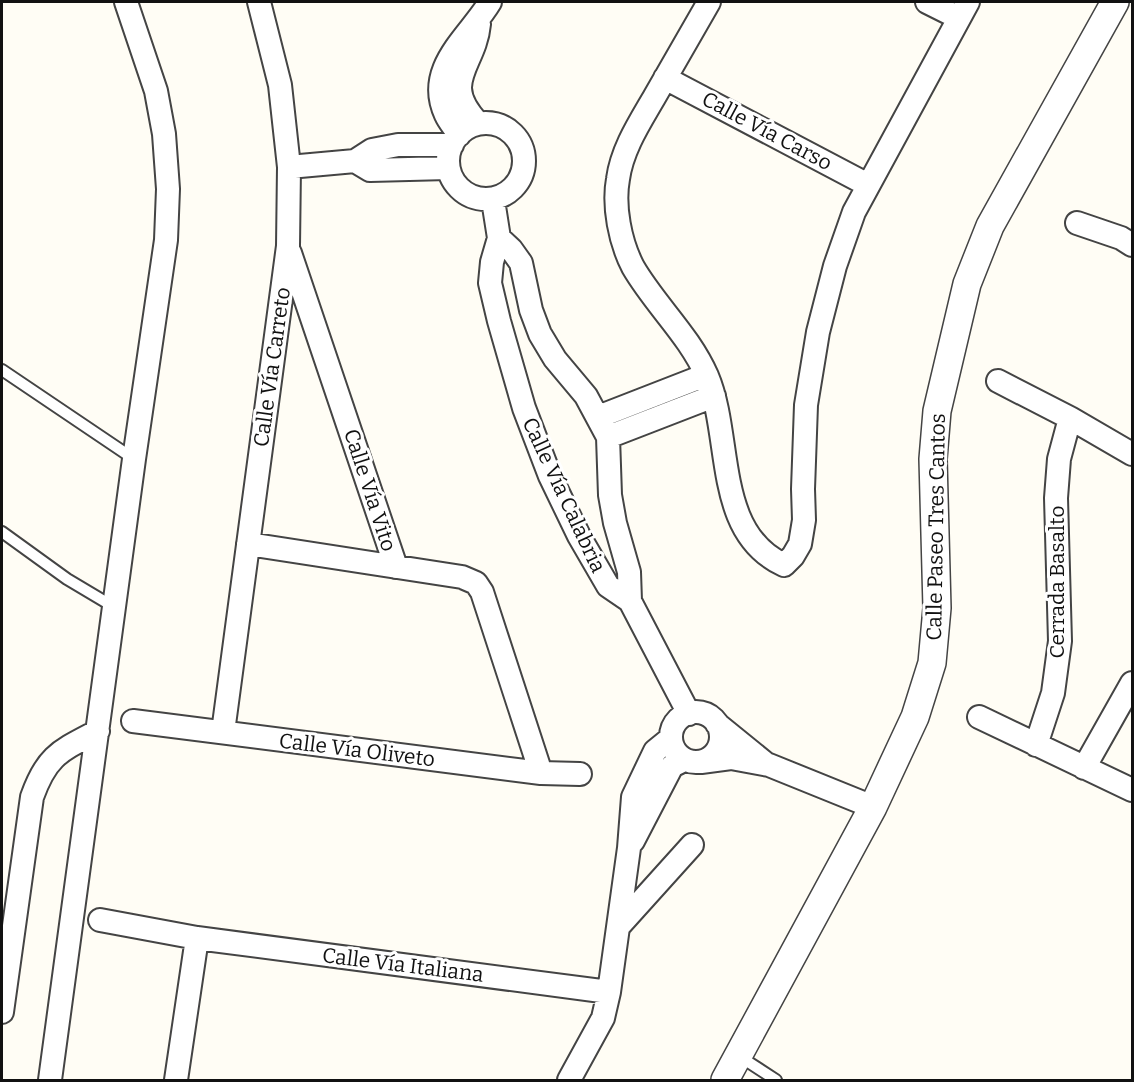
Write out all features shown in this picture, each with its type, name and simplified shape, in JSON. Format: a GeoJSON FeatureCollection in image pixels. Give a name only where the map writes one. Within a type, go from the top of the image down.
{"type":"FeatureCollection","features":[{"type":"Feature","properties":{"kind":"street"},"geometry":{"type":"LineString","coordinates":[[50,1080],[166,240],[168,189],[164,134],[156,91],[126,2]]}},
{"type":"Feature","properties":{"kind":"street","name":"Calle Vía Carreto"},"geometry":{"type":"LineString","coordinates":[[223,732],[288,246],[289,167],[280,85],[259,2]]}},
{"type":"Feature","properties":{"kind":"street"},"geometry":{"type":"LineString","coordinates":[[709,2],[629,141],[618,178],[616,205],[622,236],[633,266],[690,345],[706,375],[721,424],[726,472],[745,530],[762,553],[784,565],[800,544],[804,520],[806,405],[818,332],[835,266],[854,212],[963,10],[927,2]]}},
{"type":"Feature","properties":{"kind":"street","name":"Calle Paseo Tres Cantos"},"geometry":{"type":"LineString","coordinates":[[725,1080],[873,807],[915,717],[932,663],[937,608],[933,459],[937,411],[967,284],[990,226],[1115,2]]}},
{"type":"Feature","properties":{"kind":"street"},"geometry":{"type":"LineString","coordinates":[[289,167],[355,161],[372,150],[463,134],[490,123],[502,126],[513,133],[521,144],[524,169],[519,181],[511,191],[493,200],[481,200],[464,193],[457,186],[448,168],[448,156],[463,134],[467,112],[460,90],[464,68],[477,40],[484,11]]}},
{"type":"Feature","properties":{"kind":"street","name":"Calle Vía Carso"},"geometry":{"type":"LineString","coordinates":[[665,78],[868,185]]}},
{"type":"Feature","properties":{"kind":"street"},"geometry":{"type":"LineString","coordinates":[[355,161],[370,170],[448,168]]}},
{"type":"Feature","properties":{"kind":"street","name":"Calle Vía Calabria"},"geometry":{"type":"LineString","coordinates":[[493,200],[499,238],[492,262],[490,283],[524,408],[550,476],[599,573],[608,586],[630,601]]}},
{"type":"Feature","properties":{"kind":"street"},"geometry":{"type":"LineString","coordinates":[[1077,223],[1121,238],[1132,245]]}},
{"type":"Feature","properties":{"kind":"street","name":"Calle Vía Calabria"},"geometry":{"type":"LineString","coordinates":[[499,238],[521,263],[531,310],[540,334],[555,359],[586,396],[608,437],[610,495],[615,523],[629,572],[630,601],[689,714]]}},
{"type":"Feature","properties":{"kind":"street","name":"Calle Vía Vito"},"geometry":{"type":"LineString","coordinates":[[288,246],[396,567],[462,577],[476,584],[482,592],[541,773]]}},
{"type":"Feature","properties":{"kind":"street"},"geometry":{"type":"LineString","coordinates":[[499,321],[531,310]]}},
{"type":"Feature","properties":{"kind":"street"},"geometry":{"type":"LineString","coordinates":[[598,417],[706,375]]}},
{"type":"Feature","properties":{"kind":"street"},"geometry":{"type":"LineString","coordinates":[[998,381],[1070,418],[1132,454]]}},
{"type":"Feature","properties":{"kind":"street"},"geometry":{"type":"LineString","coordinates":[[608,437],[714,396]]}},
{"type":"Feature","properties":{"kind":"street","name":"Cerrada Basalto"},"geometry":{"type":"LineString","coordinates":[[1036,745],[1053,693],[1060,641],[1056,498],[1059,459],[1070,418]]}},
{"type":"Feature","properties":{"kind":"street"},"geometry":{"type":"LineString","coordinates":[[248,544],[396,567]]}},
{"type":"Feature","properties":{"kind":"street"},"geometry":{"type":"LineString","coordinates":[[1084,768],[1132,683]]}},
{"type":"Feature","properties":{"kind":"street"},"geometry":{"type":"LineString","coordinates":[[769,765],[705,714],[695,712],[689,714],[676,722],[672,730],[673,747],[693,761],[730,758],[769,765],[873,807]]}},
{"type":"Feature","properties":{"kind":"street"},"geometry":{"type":"LineString","coordinates":[[979,717],[1132,790]]}},
{"type":"Feature","properties":{"kind":"street","name":"Calle Vía Oliveto"},"geometry":{"type":"LineString","coordinates":[[133,721],[541,773],[580,774]]}},
{"type":"Feature","properties":{"kind":"street"},"geometry":{"type":"LineString","coordinates":[[629,848],[672,766],[715,754],[719,747],[720,731],[717,724]]}},
{"type":"Feature","properties":{"kind":"street"},"geometry":{"type":"LineString","coordinates":[[2,1012],[32,797],[48,762],[65,748],[98,731]]}},
{"type":"Feature","properties":{"kind":"street"},"geometry":{"type":"LineString","coordinates":[[569,1080],[603,1018],[609,992],[629,848],[633,797],[655,751],[671,738]]}},
{"type":"Feature","properties":{"kind":"street"},"geometry":{"type":"LineString","coordinates":[[619,926],[692,845]]}},
{"type":"Feature","properties":{"kind":"street","name":"Calle Vía Italiana"},"geometry":{"type":"LineString","coordinates":[[100,920],[197,938],[609,992]]}},
{"type":"Feature","properties":{"kind":"street"},"geometry":{"type":"LineString","coordinates":[[176,1080],[197,938]]}},
{"type":"Feature","properties":{"kind":"lane"},"geometry":{"type":"LineString","coordinates":[[2,370],[134,459]]}},
{"type":"Feature","properties":{"kind":"lane"},"geometry":{"type":"LineString","coordinates":[[2,532],[67,579],[115,608]]}},
{"type":"Feature","properties":{"kind":"lane"},"geometry":{"type":"LineString","coordinates":[[738,1056],[777,1080]]}}]}
